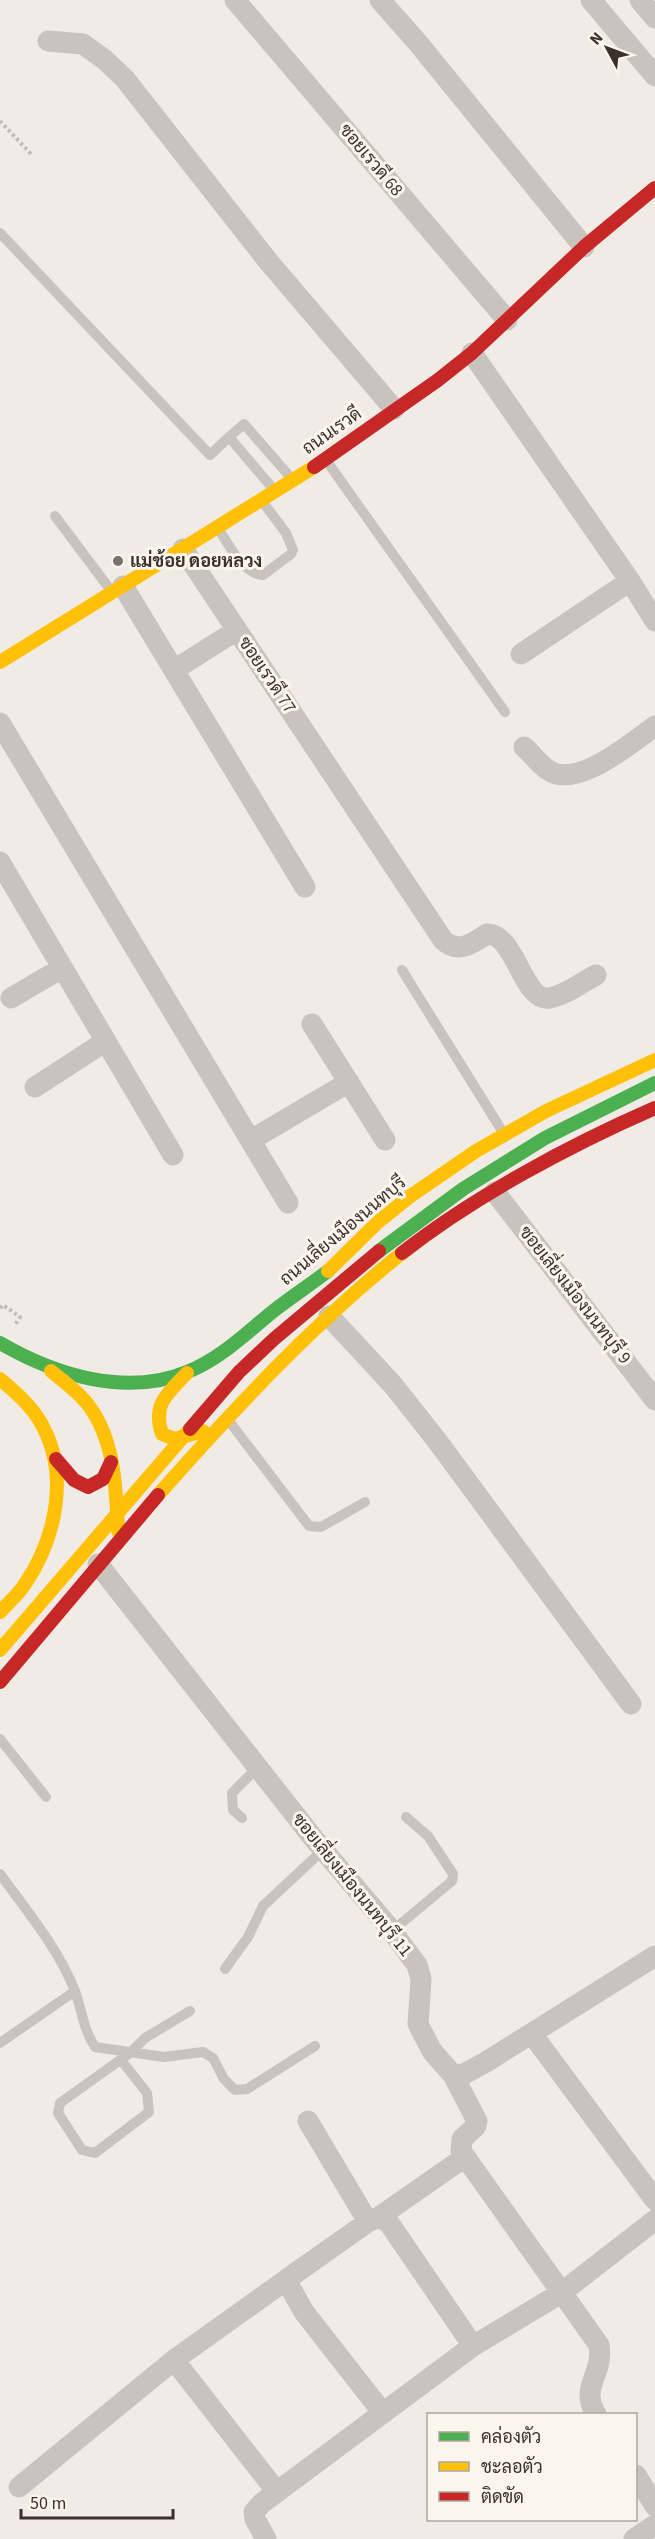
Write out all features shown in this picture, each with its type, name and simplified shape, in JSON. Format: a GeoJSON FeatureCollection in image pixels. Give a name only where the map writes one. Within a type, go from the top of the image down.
{"type":"FeatureCollection","features":[{"type":"Feature","properties":{"kind":"main road","name":"ถนนเรวดี"},"geometry":{"type":"LineString","coordinates":[[3,656],[118,589],[276,492],[325,459],[472,353],[584,247],[655,188]]}},
{"type":"Feature","properties":{"kind":"main road","name":"ถนนเลี่ยงเมืองนนทบุรี"},"geometry":{"type":"LineString","coordinates":[[0,1343],[47,1368],[89,1379],[120,1383],[187,1373],[249,1332],[339,1262],[378,1222],[450,1168],[543,1112],[655,1060]]}},
{"type":"Feature","properties":{"kind":"main road"},"geometry":{"type":"LineString","coordinates":[[0,1650],[239,1371],[278,1333],[380,1247],[467,1187],[546,1137],[655,1083]]}},
{"type":"Feature","properties":{"kind":"main road"},"geometry":{"type":"LineString","coordinates":[[0,1682],[118,1541],[224,1421],[294,1348],[329,1317],[398,1257],[495,1192],[559,1154],[655,1108]]}},
{"type":"Feature","properties":{"kind":"main road","name":"ถนนเลี่ยงเมืองนนทบุรี"},"geometry":{"type":"LineString","coordinates":[[47,1368],[89,1406],[104,1435],[111,1462],[118,1541]]}},
{"type":"Feature","properties":{"kind":"main road"},"geometry":{"type":"LineString","coordinates":[[187,1373],[159,1405],[157,1421],[162,1434],[175,1439],[224,1421]]}},
{"type":"Feature","properties":{"kind":"main road"},"geometry":{"type":"LineString","coordinates":[[0,1379],[13,1388],[35,1411],[48,1434],[56,1459],[58,1483],[55,1514],[40,1556],[24,1585],[0,1612]]}},
{"type":"Feature","properties":{"kind":"main road"},"geometry":{"type":"LineString","coordinates":[[56,1459],[74,1480],[88,1487],[103,1479],[111,1462]]}},
{"type":"Feature","properties":{"kind":"street","name":"ซอยเรวดี 68"},"geometry":{"type":"LineString","coordinates":[[235,0],[507,320]]}},
{"type":"Feature","properties":{"kind":"street"},"geometry":{"type":"LineString","coordinates":[[380,0],[418,43],[584,247]]}},
{"type":"Feature","properties":{"kind":"street"},"geometry":{"type":"LineString","coordinates":[[591,0],[655,76]]}},
{"type":"Feature","properties":{"kind":"street"},"geometry":{"type":"LineString","coordinates":[[640,0],[655,18]]}},
{"type":"Feature","properties":{"kind":"street"},"geometry":{"type":"LineString","coordinates":[[48,40],[83,44],[105,60],[125,80],[268,261],[394,409]]}},
{"type":"Feature","properties":{"kind":"street"},"geometry":{"type":"LineString","coordinates":[[472,353],[630,581],[655,621]]}},
{"type":"Feature","properties":{"kind":"street","name":"ซอยเรวดี 77"},"geometry":{"type":"LineString","coordinates":[[183,549],[448,944],[465,948],[487,934],[497,936],[508,949],[535,992],[542,997],[549,998],[558,995],[596,975]]}},
{"type":"Feature","properties":{"kind":"street"},"geometry":{"type":"LineString","coordinates":[[521,654],[630,581]]}},
{"type":"Feature","properties":{"kind":"street"},"geometry":{"type":"LineString","coordinates":[[118,589],[174,670],[305,887]]}},
{"type":"Feature","properties":{"kind":"street"},"geometry":{"type":"LineString","coordinates":[[174,670],[237,630]]}},
{"type":"Feature","properties":{"kind":"street"},"geometry":{"type":"LineString","coordinates":[[0,723],[288,1203]]}},
{"type":"Feature","properties":{"kind":"street"},"geometry":{"type":"LineString","coordinates":[[524,747],[548,771],[560,775],[600,765],[655,726]]}},
{"type":"Feature","properties":{"kind":"street"},"geometry":{"type":"LineString","coordinates":[[0,862],[173,1155]]}},
{"type":"Feature","properties":{"kind":"street"},"geometry":{"type":"LineString","coordinates":[[11,998],[62,968]]}},
{"type":"Feature","properties":{"kind":"street"},"geometry":{"type":"LineString","coordinates":[[312,1024],[385,1140]]}},
{"type":"Feature","properties":{"kind":"street"},"geometry":{"type":"LineString","coordinates":[[35,1087],[106,1041]]}},
{"type":"Feature","properties":{"kind":"street"},"geometry":{"type":"LineString","coordinates":[[250,1140],[349,1082]]}},
{"type":"Feature","properties":{"kind":"street","name":"ซอยเลี่ยงเมืองนนทบุรี 9"},"geometry":{"type":"LineString","coordinates":[[495,1192],[655,1400]]}},
{"type":"Feature","properties":{"kind":"street"},"geometry":{"type":"LineString","coordinates":[[329,1317],[393,1385],[438,1442],[631,1704]]}},
{"type":"Feature","properties":{"kind":"street","name":"ซอยเลี่ยงเมืองนนทบุรี 11"},"geometry":{"type":"LineString","coordinates":[[99,1564],[323,1850],[392,1931],[417,1965],[421,1979],[418,2024],[432,2051],[453,2075],[477,2121],[476,2126],[466,2133],[460,2143],[465,2157]]}},
{"type":"Feature","properties":{"kind":"street"},"geometry":{"type":"LineString","coordinates":[[453,2075],[464,2074],[486,2062],[655,1956]]}},
{"type":"Feature","properties":{"kind":"street"},"geometry":{"type":"LineString","coordinates":[[532,2034],[655,2200]]}},
{"type":"Feature","properties":{"kind":"street"},"geometry":{"type":"LineString","coordinates":[[308,2121],[374,2219],[388,2223],[473,2346]]}},
{"type":"Feature","properties":{"kind":"street"},"geometry":{"type":"LineString","coordinates":[[19,2487],[174,2360],[465,2157],[599,2345],[601,2358],[588,2395],[595,2413]]}},
{"type":"Feature","properties":{"kind":"street"},"geometry":{"type":"LineString","coordinates":[[266,2539],[255,2520],[254,2512],[277,2492],[473,2346],[561,2293],[655,2220]]}},
{"type":"Feature","properties":{"kind":"street"},"geometry":{"type":"LineString","coordinates":[[286,2280],[304,2312],[383,2413]]}},
{"type":"Feature","properties":{"kind":"street"},"geometry":{"type":"LineString","coordinates":[[174,2360],[277,2492]]}},
{"type":"Feature","properties":{"kind":"street"},"geometry":{"type":"LineString","coordinates":[[637,2477],[655,2506]]}},
{"type":"Feature","properties":{"kind":"street"},"geometry":{"type":"LineString","coordinates":[[634,2539],[655,2525]]}},
{"type":"Feature","properties":{"kind":"lane"},"geometry":{"type":"LineString","coordinates":[[0,233],[210,454],[244,424],[293,481]]}},
{"type":"Feature","properties":{"kind":"lane"},"geometry":{"type":"LineString","coordinates":[[229,437],[276,492]]}},
{"type":"Feature","properties":{"kind":"lane"},"geometry":{"type":"LineString","coordinates":[[325,459],[505,712]]}},
{"type":"Feature","properties":{"kind":"lane"},"geometry":{"type":"LineString","coordinates":[[217,528],[249,569],[255,574],[263,575],[293,550],[286,533],[262,500]]}},
{"type":"Feature","properties":{"kind":"lane"},"geometry":{"type":"LineString","coordinates":[[55,516],[118,589]]}},
{"type":"Feature","properties":{"kind":"lane"},"geometry":{"type":"LineString","coordinates":[[402,970],[504,1134]]}},
{"type":"Feature","properties":{"kind":"lane"},"geometry":{"type":"LineString","coordinates":[[224,1421],[309,1526],[321,1527],[365,1502]]}},
{"type":"Feature","properties":{"kind":"lane"},"geometry":{"type":"LineString","coordinates":[[0,1739],[46,1797]]}},
{"type":"Feature","properties":{"kind":"lane"},"geometry":{"type":"LineString","coordinates":[[242,1818],[233,1810],[232,1793],[258,1767]]}},
{"type":"Feature","properties":{"kind":"lane"},"geometry":{"type":"LineString","coordinates":[[392,1931],[452,1881],[453,1874],[428,1836],[406,1817]]}},
{"type":"Feature","properties":{"kind":"lane"},"geometry":{"type":"LineString","coordinates":[[225,1969],[248,1937],[262,1906],[323,1850]]}},
{"type":"Feature","properties":{"kind":"lane"},"geometry":{"type":"LineString","coordinates":[[0,1874],[54,1949],[75,1991],[87,2034],[95,2047],[125,2056],[164,2057],[203,2052],[213,2058],[224,2079],[235,2090],[247,2089],[315,2046]]}},
{"type":"Feature","properties":{"kind":"lane"},"geometry":{"type":"LineString","coordinates":[[0,2043],[75,1991]]}},
{"type":"Feature","properties":{"kind":"lane"},"geometry":{"type":"LineString","coordinates":[[125,2056],[147,2093],[149,2112],[96,2153],[82,2150],[58,2113],[60,2103],[125,2056],[145,2038],[190,2011]]}},
{"type":"Feature","properties":{"kind":"path"},"geometry":{"type":"LineString","coordinates":[[0,121],[32,155]]}},
{"type":"Feature","properties":{"kind":"path"},"geometry":{"type":"LineString","coordinates":[[1,1306],[20,1317]]}},
{"type":"Feature","properties":{"kind":"traffic: fast"},"geometry":{"type":"LineString","coordinates":[[379,1251],[463,1189],[545,1138],[655,1083]]}},
{"type":"Feature","properties":{"kind":"traffic: fast"},"geometry":{"type":"LineString","coordinates":[[0,1343],[44,1365],[91,1379],[140,1383],[164,1379],[187,1372],[211,1360],[328,1271]]}},
{"type":"Feature","properties":{"kind":"traffic: slow"},"geometry":{"type":"LineString","coordinates":[[0,662],[314,467]]}},
{"type":"Feature","properties":{"kind":"traffic: slow"},"geometry":{"type":"LineString","coordinates":[[328,1271],[378,1222],[409,1197],[476,1151],[546,1111],[655,1060]]}},
{"type":"Feature","properties":{"kind":"traffic: slow"},"geometry":{"type":"LineString","coordinates":[[158,1495],[275,1368],[369,1280],[402,1253]]}},
{"type":"Feature","properties":{"kind":"traffic: slow"},"geometry":{"type":"LineString","coordinates":[[51,1371],[85,1401],[104,1434],[112,1466],[118,1531]]}},
{"type":"Feature","properties":{"kind":"traffic: slow"},"geometry":{"type":"LineString","coordinates":[[187,1373],[164,1400],[159,1415],[159,1424],[162,1434],[175,1439],[203,1431]]}},
{"type":"Feature","properties":{"kind":"traffic: slow"},"geometry":{"type":"LineString","coordinates":[[0,1379],[28,1405],[41,1423],[50,1443],[57,1484],[56,1505],[45,1547],[25,1584],[0,1612]]}},
{"type":"Feature","properties":{"kind":"traffic: slow"},"geometry":{"type":"LineString","coordinates":[[0,1650],[190,1429]]}},
{"type":"Feature","properties":{"kind":"traffic: jam"},"geometry":{"type":"LineString","coordinates":[[314,467],[438,380],[472,353],[584,247],[655,188]]}},
{"type":"Feature","properties":{"kind":"traffic: jam"},"geometry":{"type":"LineString","coordinates":[[402,1253],[460,1212],[524,1173],[590,1138],[655,1108]]}},
{"type":"Feature","properties":{"kind":"traffic: jam"},"geometry":{"type":"LineString","coordinates":[[190,1429],[239,1372],[274,1339],[379,1251]]}},
{"type":"Feature","properties":{"kind":"traffic: jam"},"geometry":{"type":"LineString","coordinates":[[56,1459],[74,1480],[88,1487],[103,1479],[111,1462]]}},
{"type":"Feature","properties":{"kind":"traffic: jam"},"geometry":{"type":"LineString","coordinates":[[0,1682],[158,1495]]}},
{"type":"Feature","properties":{"kind":"place","name":"แม่ช้อย ดอยหลวง"},"geometry":{"type":"Point","coordinates":[118,561]}}]}
